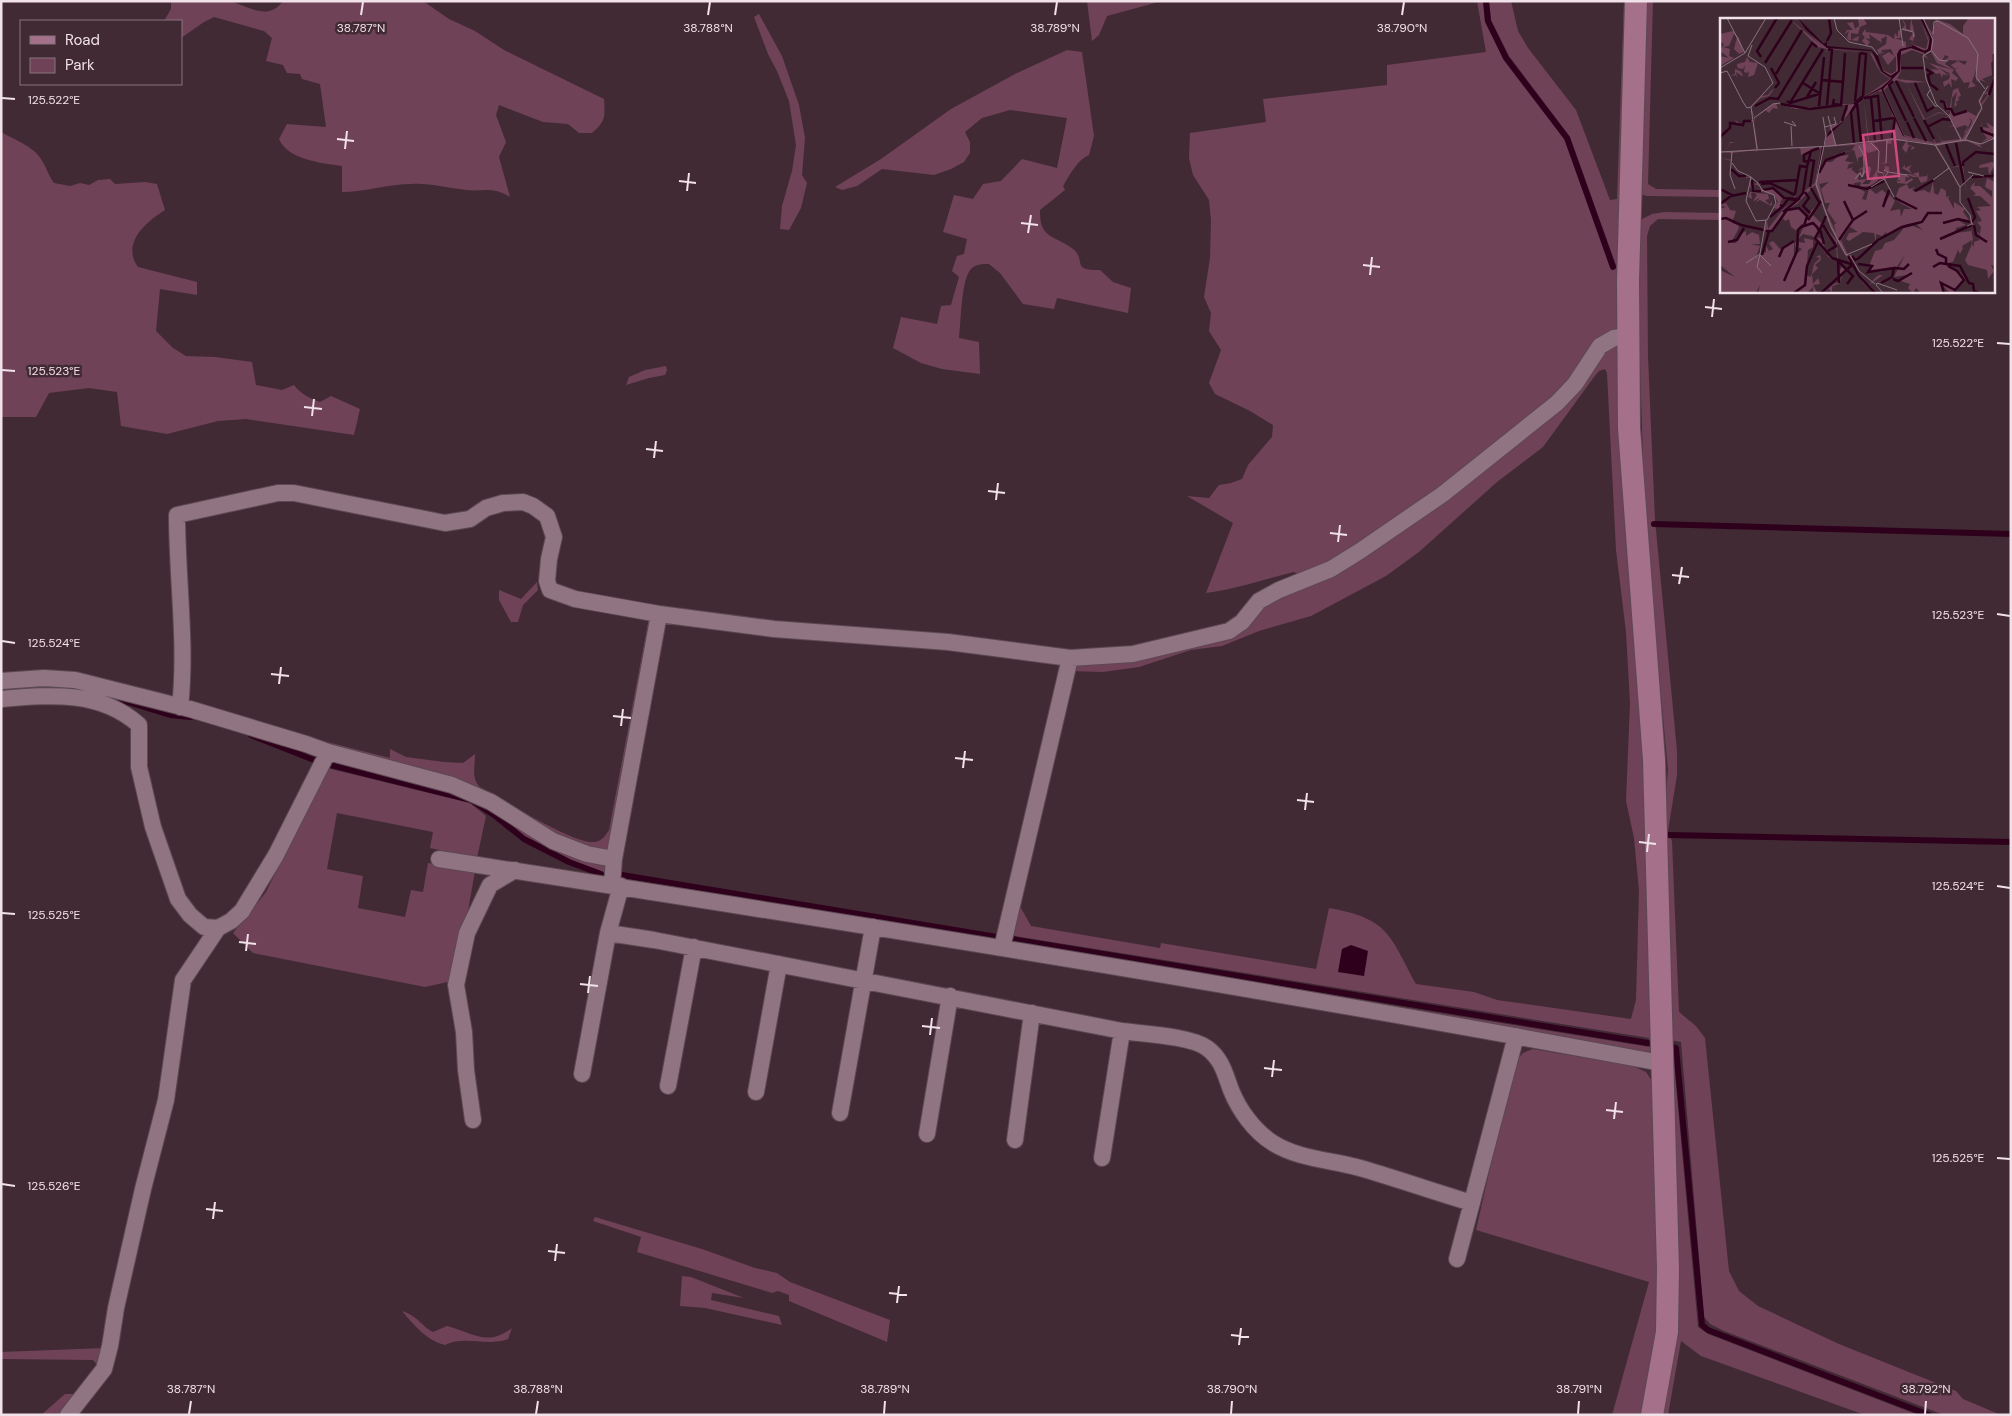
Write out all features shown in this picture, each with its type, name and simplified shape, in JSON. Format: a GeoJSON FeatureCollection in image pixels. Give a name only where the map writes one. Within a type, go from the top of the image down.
{"type":"FeatureCollection","features":[{"type":"Feature","properties":{"kind":"street"},"geometry":{"type":"LineString","coordinates":[[1636,1],[1627,336],[1629,428],[1654,760],[1668,1304],[1667,1332],[1652,1415]]}},
{"type":"Feature","properties":{"kind":"street"},"geometry":{"type":"LineString","coordinates":[[180,707],[184,676],[177,555],[177,515],[278,493],[294,492],[445,523],[470,519],[486,508],[503,503],[523,502],[533,506],[547,516],[554,537],[547,581],[550,590],[575,599],[659,614],[774,629],[948,642],[1070,658],[1133,654],[1229,631],[1242,622],[1260,601],[1279,590],[1331,568],[1360,551],[1443,494],[1557,403],[1575,384],[1600,346],[1614,338],[1627,336]]}},
{"type":"Feature","properties":{"kind":"street"},"geometry":{"type":"LineString","coordinates":[[582,1074],[616,885],[614,859],[659,614]]}},
{"type":"Feature","properties":{"kind":"street"},"geometry":{"type":"LineString","coordinates":[[1002,948],[1070,658]]}},
{"type":"Feature","properties":{"kind":"street"},"geometry":{"type":"LineString","coordinates":[[1,681],[44,678],[76,680],[105,686],[297,741],[328,752],[452,785],[492,802],[553,841],[587,854],[614,859]]}},
{"type":"Feature","properties":{"kind":"street"},"geometry":{"type":"LineString","coordinates":[[1,699],[52,695],[96,701],[126,714],[139,725],[139,767],[152,827],[178,899],[190,916],[204,927],[218,928]]}},
{"type":"Feature","properties":{"kind":"street"},"geometry":{"type":"LineString","coordinates":[[68,1415],[104,1369],[141,1198],[166,1100],[183,980],[218,928],[231,921],[242,911],[276,854],[328,752]]}},
{"type":"Feature","properties":{"kind":"street"},"geometry":{"type":"LineString","coordinates":[[439,858],[1002,948],[1516,1036],[1661,1063]]}},
{"type":"Feature","properties":{"kind":"street"},"geometry":{"type":"LineString","coordinates":[[472,1120],[464,1032],[456,985],[467,933],[490,885],[515,870]]}},
{"type":"Feature","properties":{"kind":"street"},"geometry":{"type":"LineString","coordinates":[[840,1113],[873,927]]}},
{"type":"Feature","properties":{"kind":"street"},"geometry":{"type":"LineString","coordinates":[[608,933],[694,947],[1122,1031],[1190,1041],[1207,1048],[1218,1059],[1227,1073],[1231,1089],[1240,1109],[1270,1142],[1284,1150],[1359,1168],[1472,1204]]}},
{"type":"Feature","properties":{"kind":"street"},"geometry":{"type":"LineString","coordinates":[[668,1086],[694,947]]}},
{"type":"Feature","properties":{"kind":"street"},"geometry":{"type":"LineString","coordinates":[[756,1092],[780,964]]}},
{"type":"Feature","properties":{"kind":"street"},"geometry":{"type":"LineString","coordinates":[[927,1134],[950,996]]}},
{"type":"Feature","properties":{"kind":"street"},"geometry":{"type":"LineString","coordinates":[[1015,1140],[1032,1013]]}},
{"type":"Feature","properties":{"kind":"street"},"geometry":{"type":"LineString","coordinates":[[1102,1158],[1122,1031]]}},
{"type":"Feature","properties":{"kind":"street"},"geometry":{"type":"LineString","coordinates":[[1457,1259],[1516,1036]]}},
{"type":"Feature","properties":{"kind":"green space"},"geometry":{"type":"Polygon","coordinates":[[[171,1],[230,1],[264,12],[271,11],[283,1],[423,1],[449,19],[475,31],[504,50],[604,99],[604,118],[592,133],[579,133],[568,124],[543,122],[499,105],[496,115],[506,142],[499,157],[510,197],[493,190],[466,190],[419,184],[403,184],[342,192],[342,166],[316,162],[298,156],[283,146],[279,139],[287,124],[326,127],[320,84],[302,79],[300,74],[287,73],[283,65],[266,61],[272,38],[264,31],[214,17],[182,37],[182,20],[165,20],[171,9],[171,1]]]}},
{"type":"Feature","properties":{"kind":"green space"},"geometry":{"type":"Polygon","coordinates":[[[1087,1],[1162,1],[1107,16],[1099,35],[1092,41],[1087,1]]]}},
{"type":"Feature","properties":{"kind":"green space"},"geometry":{"type":"Polygon","coordinates":[[[1477,1],[1483,1],[1485,22],[1504,59],[1565,140],[1611,268],[1616,265],[1570,137],[1509,56],[1491,20],[1489,1],[1511,1],[1518,31],[1528,48],[1576,110],[1610,200],[1617,199],[1624,1],[1632,1],[1623,327],[1571,382],[1531,419],[1358,547],[1302,576],[1294,572],[1206,593],[1233,523],[1187,496],[1209,498],[1219,485],[1242,479],[1248,465],[1272,437],[1273,425],[1250,411],[1215,394],[1209,383],[1221,350],[1209,331],[1211,313],[1204,297],[1210,258],[1211,220],[1209,200],[1193,175],[1189,158],[1190,133],[1266,122],[1263,99],[1387,85],[1387,65],[1486,52],[1477,1]]]}},
{"type":"Feature","properties":{"kind":"green space"},"geometry":{"type":"Polygon","coordinates":[[[1645,1],[1653,1],[1648,184],[1656,189],[1720,190],[1720,197],[1647,196],[1640,194],[1645,1]]]}},
{"type":"Feature","properties":{"kind":"green space"},"geometry":{"type":"Polygon","coordinates":[[[759,14],[782,56],[799,105],[805,138],[802,175],[807,183],[801,208],[789,230],[780,229],[782,206],[792,171],[796,145],[789,101],[754,17],[759,14]]]}},
{"type":"Feature","properties":{"kind":"green space"},"geometry":{"type":"Polygon","coordinates":[[[1067,50],[1082,52],[1094,136],[1089,155],[1074,169],[1063,186],[1065,190],[1040,210],[1040,220],[1042,227],[1050,236],[1077,253],[1082,267],[1100,270],[1113,282],[1131,288],[1128,313],[1057,298],[1054,309],[1023,304],[1000,273],[989,264],[979,265],[971,269],[965,282],[959,338],[979,342],[980,374],[942,369],[921,363],[893,348],[901,317],[937,324],[941,306],[951,305],[959,277],[952,271],[957,256],[964,254],[967,239],[943,232],[954,195],[973,199],[983,184],[1001,181],[1022,159],[1057,168],[1067,118],[1010,110],[982,118],[965,132],[970,142],[970,153],[964,162],[951,169],[934,175],[882,169],[857,186],[842,190],[835,187],[881,159],[951,109],[1015,74],[1067,50]]]}},
{"type":"Feature","properties":{"kind":"green space"},"geometry":{"type":"Polygon","coordinates":[[[1,132],[37,154],[54,183],[70,186],[80,183],[89,185],[98,180],[110,179],[115,184],[145,182],[157,184],[165,210],[150,221],[138,234],[132,250],[134,258],[138,267],[197,282],[197,295],[160,289],[156,331],[173,348],[186,356],[215,357],[252,362],[256,385],[282,390],[294,385],[299,391],[320,402],[331,396],[360,409],[354,435],[246,419],[218,421],[167,434],[121,426],[117,392],[89,388],[49,393],[36,417],[1,417],[1,132]]]}},
{"type":"Feature","properties":{"kind":"green space"},"geometry":{"type":"Polygon","coordinates":[[[1665,212],[1720,213],[1720,220],[1658,219],[1650,226],[1647,236],[1648,356],[1655,520],[1677,751],[1677,775],[1668,831],[1672,841],[1679,1012],[1696,1026],[1705,1038],[1729,1271],[1739,1291],[1758,1306],[1839,1344],[1956,1391],[1963,1399],[2001,1415],[1944,1415],[1724,1331],[1710,1324],[1704,1317],[1681,1042],[1670,1040],[1663,834],[1668,770],[1645,526],[1636,234],[1642,219],[1652,214],[1665,212]]]}},
{"type":"Feature","properties":{"kind":"green space"},"geometry":{"type":"Polygon","coordinates":[[[1620,342],[1639,600],[1656,1060],[1327,995],[1650,1047],[1649,1038],[1009,935],[1017,901],[1031,926],[1160,948],[1161,943],[1316,969],[1329,908],[1364,917],[1385,931],[1416,984],[1474,992],[1497,1000],[1631,1019],[1636,1000],[1639,891],[1634,838],[1626,801],[1630,703],[1626,632],[1616,550],[1607,373],[1605,369],[1599,371],[1594,377],[1543,447],[1497,482],[1419,552],[1386,576],[1311,616],[1259,631],[1222,646],[1191,650],[1139,667],[1103,672],[1070,671],[1073,665],[1106,664],[1128,660],[1254,613],[1493,459],[1603,350],[1620,342]]]}},
{"type":"Feature","properties":{"kind":"green space"},"geometry":{"type":"Polygon","coordinates":[[[666,366],[665,375],[626,385],[629,377],[645,370],[666,366]]]}},
{"type":"Feature","properties":{"kind":"green space"},"geometry":{"type":"Polygon","coordinates":[[[537,582],[538,590],[523,605],[518,622],[511,622],[499,600],[499,590],[521,599],[537,582]]]}},
{"type":"Feature","properties":{"kind":"green space"},"geometry":{"type":"Polygon","coordinates":[[[649,618],[652,619],[609,850],[604,853],[566,841],[495,800],[183,703],[184,698],[327,742],[390,758],[390,749],[406,757],[444,762],[463,763],[475,754],[474,776],[480,787],[555,829],[585,841],[595,842],[605,836],[609,830],[649,618]]]}},
{"type":"Feature","properties":{"kind":"green space"},"geometry":{"type":"Polygon","coordinates":[[[327,759],[450,787],[606,862],[607,871],[602,873],[570,861],[525,837],[495,813],[471,799],[325,762],[327,759]]]}},
{"type":"Feature","properties":{"kind":"green space"},"geometry":{"type":"Polygon","coordinates":[[[327,768],[470,803],[486,816],[477,858],[430,848],[433,832],[337,813],[327,869],[363,876],[358,908],[405,917],[411,890],[423,892],[428,863],[475,871],[465,928],[452,981],[425,987],[253,953],[233,933],[266,892],[327,768]]]}},
{"type":"Feature","properties":{"kind":"green space"},"geometry":{"type":"Polygon","coordinates":[[[1533,1049],[1633,1066],[1646,1072],[1652,1081],[1661,1319],[1646,1415],[1612,1415],[1649,1282],[1476,1230],[1514,1063],[1523,1053],[1533,1049]]]}},
{"type":"Feature","properties":{"kind":"green space"},"geometry":{"type":"Polygon","coordinates":[[[1673,1052],[1698,1327],[1708,1334],[1918,1415],[1865,1415],[1701,1356],[1681,1341],[1668,1415],[1660,1415],[1673,1052]]]}},
{"type":"Feature","properties":{"kind":"green space"},"geometry":{"type":"Polygon","coordinates":[[[595,1217],[702,1249],[755,1268],[777,1273],[790,1282],[890,1320],[887,1342],[789,1301],[789,1295],[778,1291],[772,1293],[637,1252],[641,1237],[593,1221],[595,1217]]]}},
{"type":"Feature","properties":{"kind":"green space"},"geometry":{"type":"Polygon","coordinates":[[[682,1276],[691,1277],[744,1298],[712,1293],[711,1300],[779,1316],[782,1325],[705,1308],[680,1306],[682,1276]]]}},
{"type":"Feature","properties":{"kind":"green space"},"geometry":{"type":"Polygon","coordinates":[[[402,1311],[412,1315],[433,1332],[447,1326],[487,1338],[503,1334],[512,1328],[508,1339],[492,1342],[460,1341],[445,1345],[426,1336],[402,1311]]]}},
{"type":"Feature","properties":{"kind":"green space"},"geometry":{"type":"Polygon","coordinates":[[[105,1348],[99,1367],[93,1360],[1,1359],[1,1352],[105,1348]]]}},
{"type":"Feature","properties":{"kind":"green space"},"geometry":{"type":"Polygon","coordinates":[[[65,1394],[78,1394],[62,1415],[41,1415],[65,1394]]]}},
{"type":"Feature","properties":{"kind":"shaded area"},"geometry":{"type":"Polygon","coordinates":[[[1351,945],[1368,951],[1364,976],[1338,972],[1342,949],[1351,945]]]}},
{"type":"Feature","properties":{"kind":"waterway"},"geometry":{"type":"LineString","coordinates":[[1486,1],[1488,21],[1506,58],[1567,138],[1613,267]]}},
{"type":"Feature","properties":{"kind":"waterway"},"geometry":{"type":"LineString","coordinates":[[1654,524],[2011,534]]}},
{"type":"Feature","properties":{"kind":"waterway"},"geometry":{"type":"LineString","coordinates":[[1,690],[52,686]]}},
{"type":"Feature","properties":{"kind":"waterway"},"geometry":{"type":"LineString","coordinates":[[118,699],[170,715],[191,717]]}},
{"type":"Feature","properties":{"kind":"waterway"},"geometry":{"type":"LineString","coordinates":[[251,735],[314,760]]}},
{"type":"Feature","properties":{"kind":"waterway"},"geometry":{"type":"LineString","coordinates":[[327,764],[471,800],[494,815],[524,839],[569,862],[601,874]]}},
{"type":"Feature","properties":{"kind":"waterway"},"geometry":{"type":"LineString","coordinates":[[1667,835],[2011,842]]}},
{"type":"Feature","properties":{"kind":"waterway"},"geometry":{"type":"LineString","coordinates":[[622,875],[997,937]]}},
{"type":"Feature","properties":{"kind":"waterway"},"geometry":{"type":"LineString","coordinates":[[1011,939],[1648,1043]]}},
{"type":"Feature","properties":{"kind":"waterway"},"geometry":{"type":"LineString","coordinates":[[1671,1047],[1676,1048],[1702,1325],[1708,1330],[1929,1415]]}}]}
